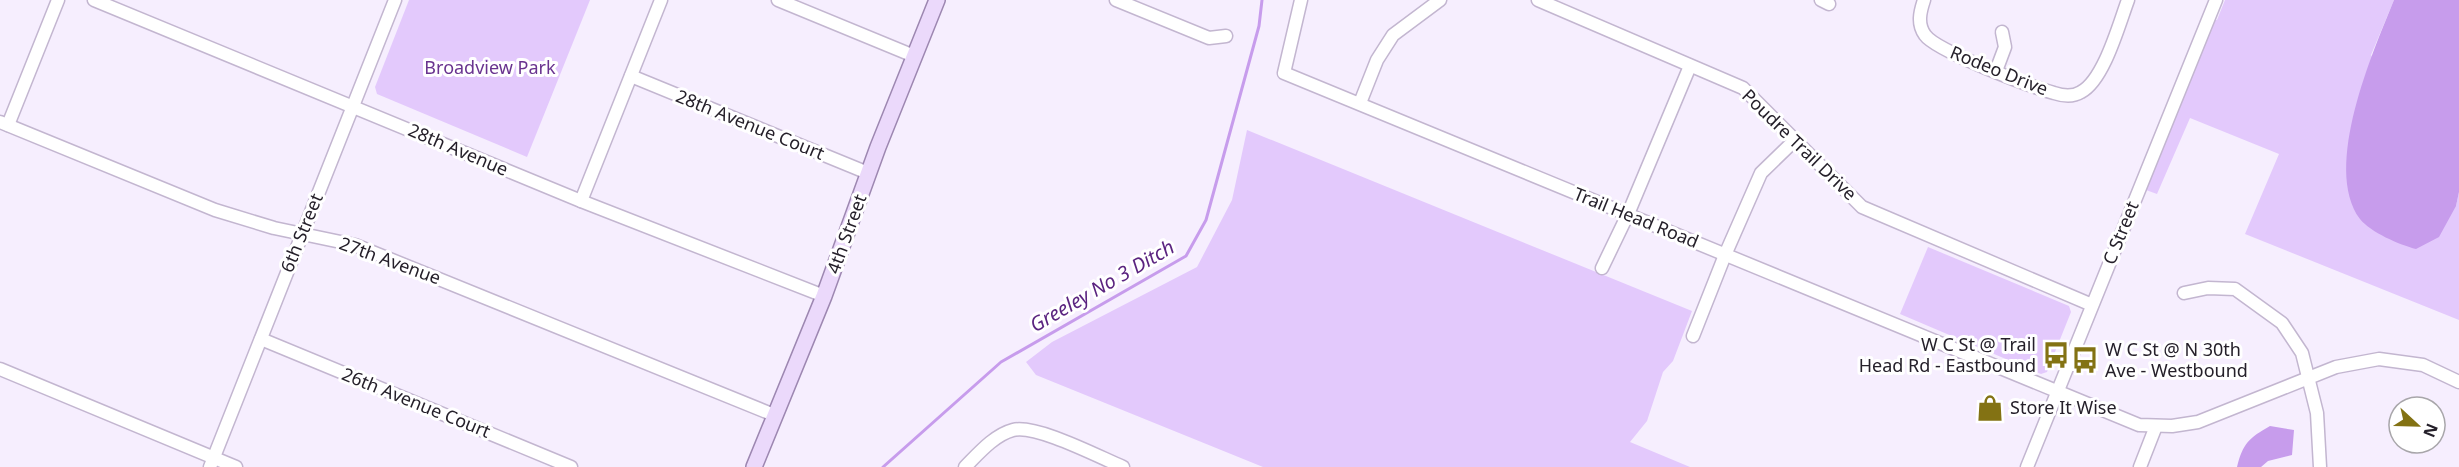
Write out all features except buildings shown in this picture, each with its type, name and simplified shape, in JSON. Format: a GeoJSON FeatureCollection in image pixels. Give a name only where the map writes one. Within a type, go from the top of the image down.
{"type":"FeatureCollection","features":[{"type":"Feature","properties":{"kind":"main road","name":"4th Street"},"geometry":{"type":"LineString","coordinates":[[754,467],[824,296],[868,173],[937,0]]}},
{"type":"Feature","properties":{"kind":"street"},"geometry":{"type":"LineString","coordinates":[[4,123],[58,0]]}},
{"type":"Feature","properties":{"kind":"street","name":"28th Avenue"},"geometry":{"type":"LineString","coordinates":[[94,0],[581,201],[824,296]]}},
{"type":"Feature","properties":{"kind":"street","name":"6th Street"},"geometry":{"type":"LineString","coordinates":[[211,463],[395,0]]}},
{"type":"Feature","properties":{"kind":"street"},"geometry":{"type":"LineString","coordinates":[[581,201],[661,0]]}},
{"type":"Feature","properties":{"kind":"street"},"geometry":{"type":"LineString","coordinates":[[778,0],[914,56]]}},
{"type":"Feature","properties":{"kind":"street"},"geometry":{"type":"LineString","coordinates":[[1116,0],[1209,38],[1226,36]]}},
{"type":"Feature","properties":{"kind":"street","name":"Trail Head Road"},"geometry":{"type":"LineString","coordinates":[[1301,0],[1284,73],[2139,425],[2172,426],[2198,422],[2307,377],[2336,367],[2379,359],[2423,365],[2459,382]]}},
{"type":"Feature","properties":{"kind":"street","name":"Poudre Trail Drive"},"geometry":{"type":"LineString","coordinates":[[1538,0],[1743,88],[1862,207],[2092,305]]}},
{"type":"Feature","properties":{"kind":"street","name":"Rodeo Drive"},"geometry":{"type":"LineString","coordinates":[[1924,0],[1920,13],[1920,26],[1925,36],[1941,47],[1996,71],[2053,93],[2065,95],[2079,93],[2093,82],[2128,0]]}},
{"type":"Feature","properties":{"kind":"street","name":"C Street"},"geometry":{"type":"LineString","coordinates":[[2027,467],[2216,0]]}},
{"type":"Feature","properties":{"kind":"street"},"geometry":{"type":"LineString","coordinates":[[1360,104],[1377,60],[1393,35],[1436,1]]}},
{"type":"Feature","properties":{"kind":"street"},"geometry":{"type":"LineString","coordinates":[[1996,71],[2005,47],[2002,32]]}},
{"type":"Feature","properties":{"kind":"street"},"geometry":{"type":"LineString","coordinates":[[1602,268],[1628,214],[1690,66]]}},
{"type":"Feature","properties":{"kind":"street","name":"28th Avenue Court"},"geometry":{"type":"LineString","coordinates":[[631,76],[868,173]]}},
{"type":"Feature","properties":{"kind":"street","name":"27th Avenue"},"geometry":{"type":"LineString","coordinates":[[4,123],[215,210],[274,228],[356,245],[774,415]]}},
{"type":"Feature","properties":{"kind":"street"},"geometry":{"type":"LineString","coordinates":[[1693,336],[1761,173],[1795,140]]}},
{"type":"Feature","properties":{"kind":"street"},"geometry":{"type":"LineString","coordinates":[[2184,293],[2208,288],[2235,289],[2282,323],[2302,353],[2317,413],[2320,467]]}},
{"type":"Feature","properties":{"kind":"street","name":"26th Avenue Court"},"geometry":{"type":"LineString","coordinates":[[261,339],[571,467]]}},
{"type":"Feature","properties":{"kind":"street"},"geometry":{"type":"LineString","coordinates":[[0,369],[211,463],[236,467]]}},
{"type":"Feature","properties":{"kind":"street"},"geometry":{"type":"LineString","coordinates":[[2140,467],[2146,458],[2156,426]]}},
{"type":"Feature","properties":{"kind":"street"},"geometry":{"type":"LineString","coordinates":[[965,467],[995,440],[1011,430],[1019,429],[1049,436],[1123,467]]}},
{"type":"Feature","properties":{"kind":"green space","name":"Broadview Park"},"geometry":{"type":"Polygon","coordinates":[[[409,0],[590,0],[527,157],[377,94],[375,87],[409,0]]]}},
{"type":"Feature","properties":{"kind":"green space"},"geometry":{"type":"Polygon","coordinates":[[[2225,0],[2394,0],[2371,55],[2456,206],[2459,192],[2459,320],[2245,234],[2279,154],[2190,118],[2157,194],[2146,190],[2214,19],[2217,20],[2225,0]]]}},
{"type":"Feature","properties":{"kind":"green space"},"geometry":{"type":"Polygon","coordinates":[[[1247,130],[1692,311],[1673,361],[1663,372],[1647,421],[1630,442],[1690,467],[1263,467],[1036,375],[1026,362],[1052,342],[1197,267],[1232,200],[1247,130]]]}},
{"type":"Feature","properties":{"kind":"green space"},"geometry":{"type":"Polygon","coordinates":[[[1928,247],[2069,306],[2071,312],[2047,372],[2041,374],[1900,314],[1928,247]]]}},
{"type":"Feature","properties":{"kind":"shaded area"},"geometry":{"type":"Polygon","coordinates":[[[2394,0],[2459,0],[2459,192],[2456,206],[2439,237],[2416,249],[2371,229],[2360,219],[2350,197],[2346,170],[2355,110],[2364,78],[2394,0]]]}},
{"type":"Feature","properties":{"kind":"shaded area"},"geometry":{"type":"Polygon","coordinates":[[[2270,426],[2294,430],[2292,455],[2268,461],[2261,467],[2237,467],[2248,442],[2270,426]]]}},
{"type":"Feature","properties":{"kind":"waterway","name":"Greeley No 3 Ditch"},"geometry":{"type":"LineString","coordinates":[[883,467],[1001,362],[1186,256],[1206,220],[1259,26],[1262,0]]}},
{"type":"Feature","properties":{"kind":"place","name":"W C St @ Trail Head Rd - Eastbound"},"geometry":{"type":"Point","coordinates":[2056,355]}},
{"type":"Feature","properties":{"kind":"place","name":"W C St @ N 30th Ave - Westbound"},"geometry":{"type":"Point","coordinates":[2085,360]}},
{"type":"Feature","properties":{"kind":"place","name":"Store It Wise"},"geometry":{"type":"Point","coordinates":[1990,408]}}]}
